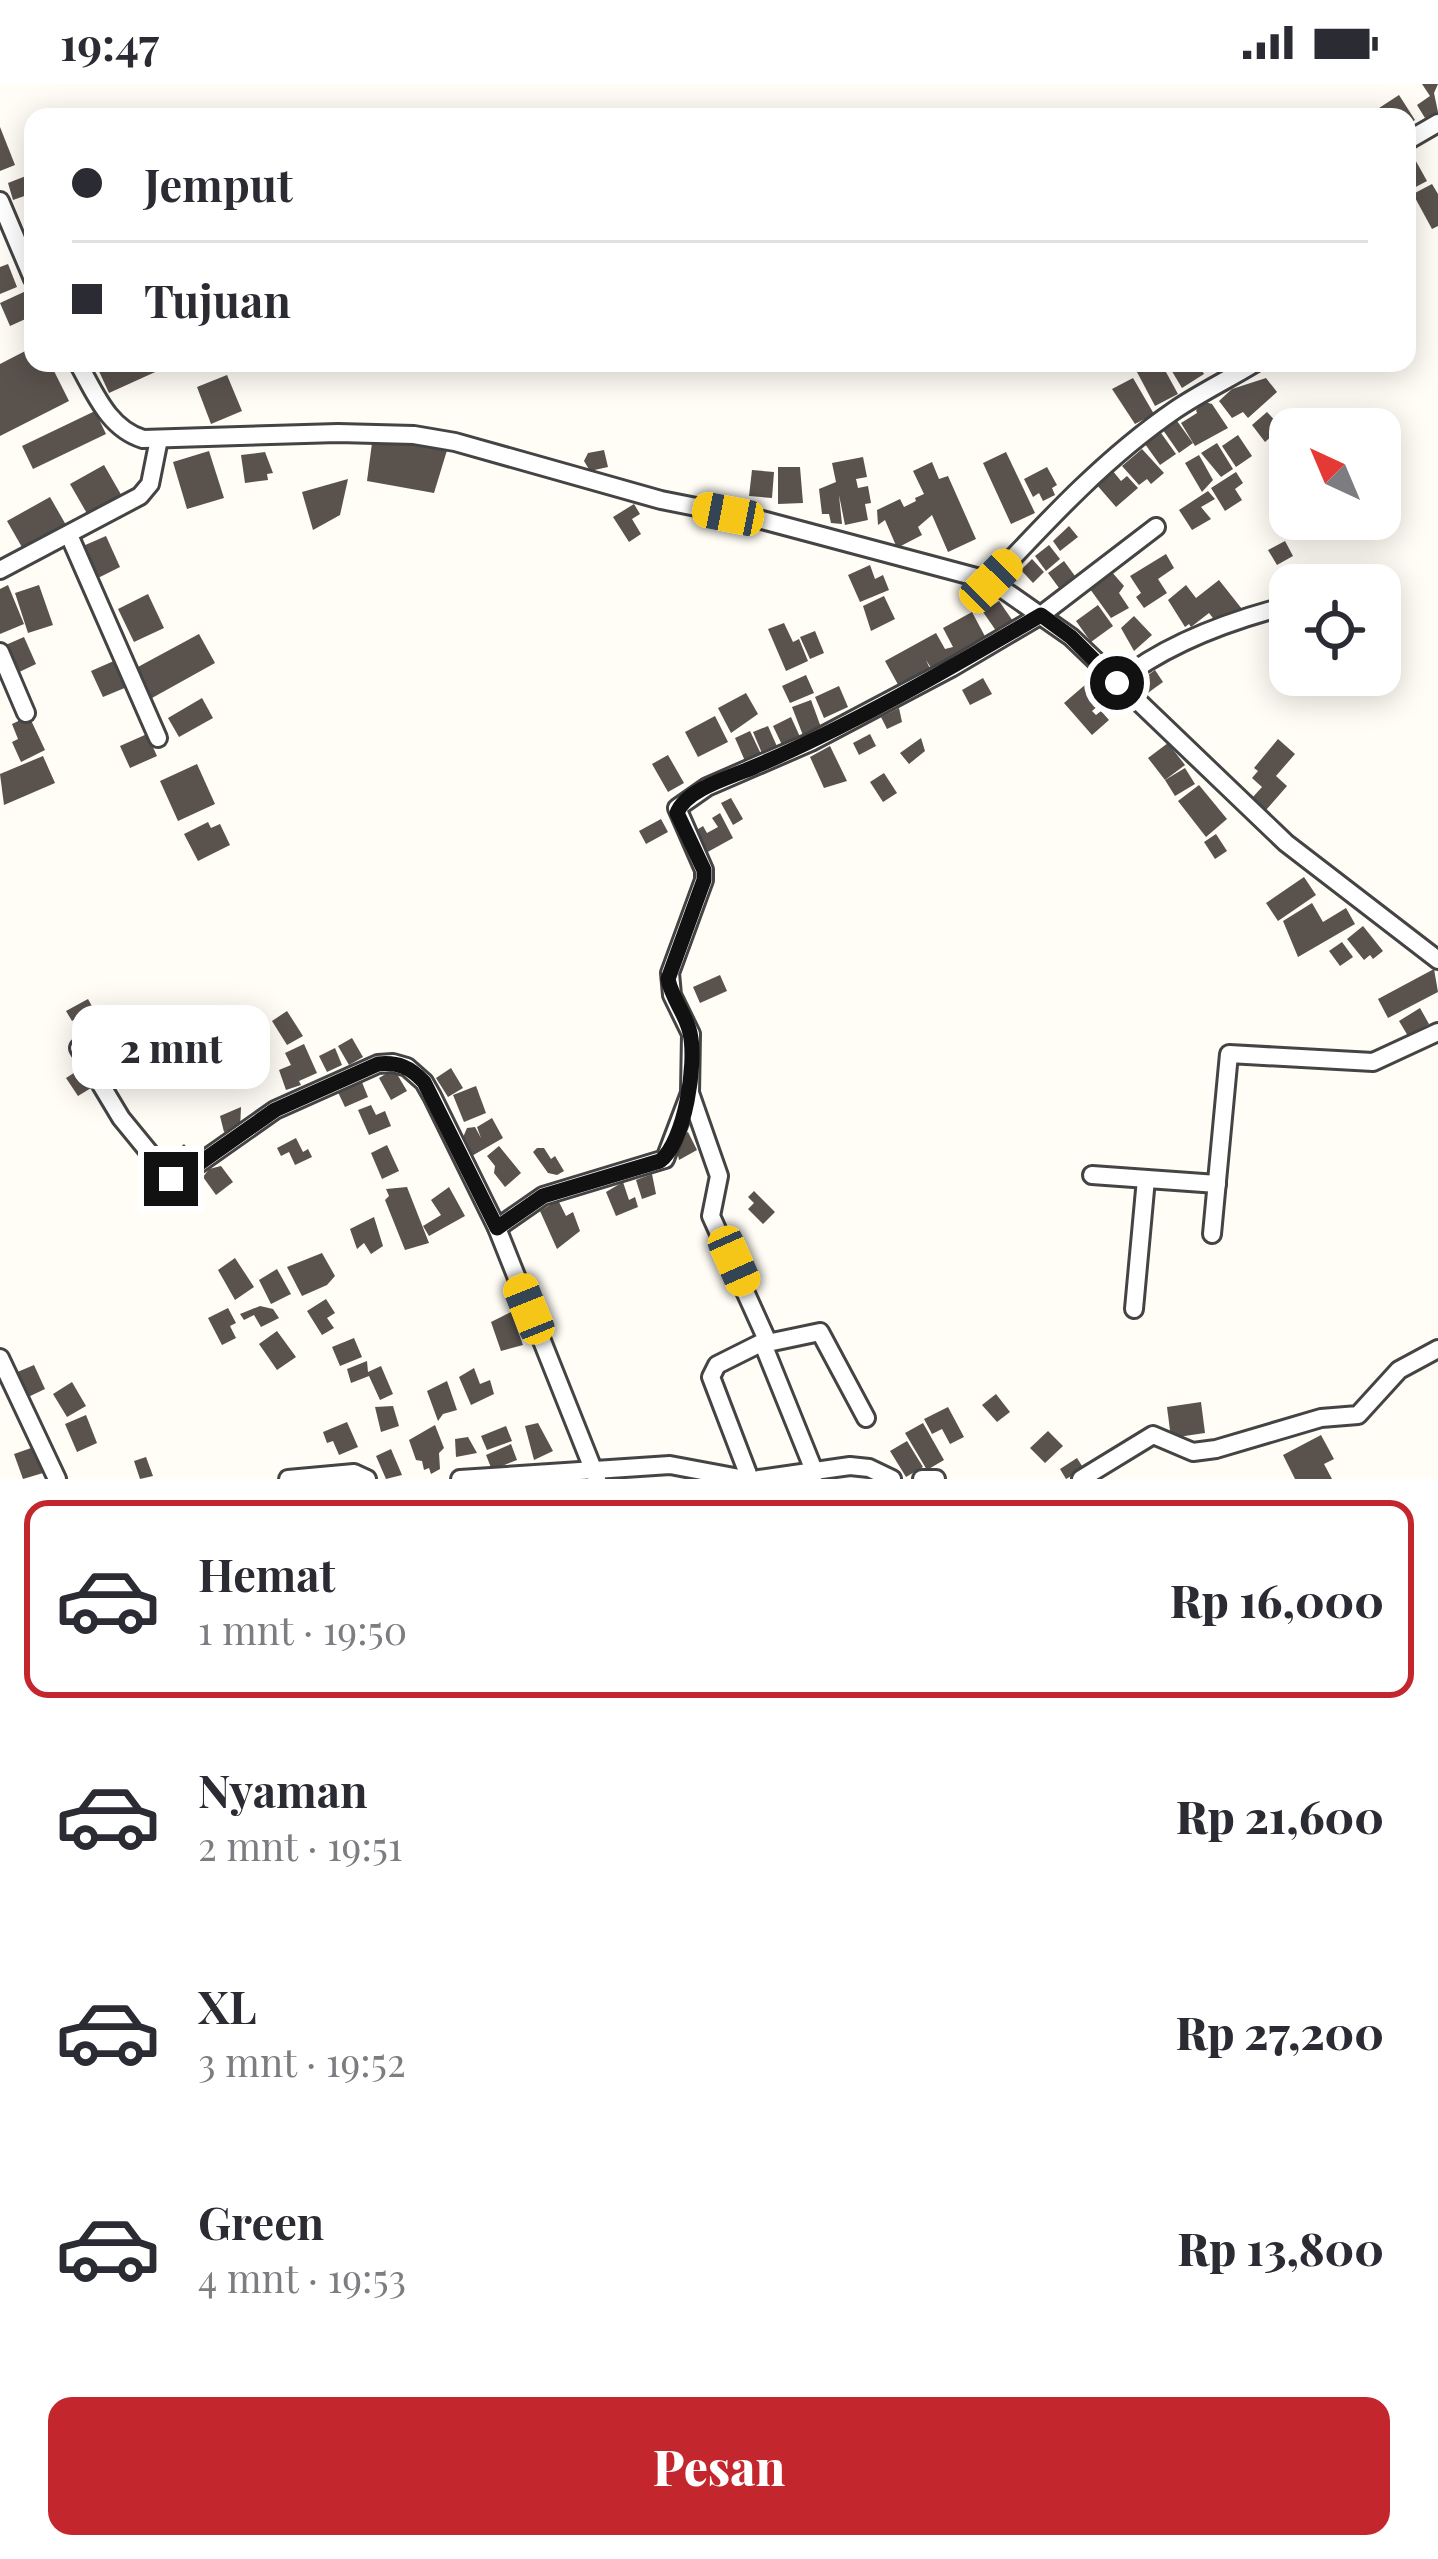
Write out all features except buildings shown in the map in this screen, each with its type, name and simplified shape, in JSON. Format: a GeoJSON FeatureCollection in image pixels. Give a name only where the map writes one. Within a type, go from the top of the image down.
{"type":"FeatureCollection","features":[{"type":"Feature","properties":{"kind":"street"},"geometry":{"type":"LineString","coordinates":[[0,201],[24,258]]}},
{"type":"Feature","properties":{"kind":"street"},"geometry":{"type":"LineString","coordinates":[[83,372],[124,433],[159,439],[414,435],[991,581],[1071,637],[1286,843],[1438,960]]}},
{"type":"Feature","properties":{"kind":"street"},"geometry":{"type":"LineString","coordinates":[[991,581],[1073,494],[1130,445],[1175,410],[1240,372]]}},
{"type":"Feature","properties":{"kind":"street"},"geometry":{"type":"LineString","coordinates":[[0,570],[146,491],[159,439]]}},
{"type":"Feature","properties":{"kind":"street"},"geometry":{"type":"LineString","coordinates":[[497,1228],[543,1196],[665,1159],[690,1093],[691,1034],[668,979],[704,874],[677,808],[707,788],[896,700],[1041,615],[1156,527]]}},
{"type":"Feature","properties":{"kind":"street"},"geometry":{"type":"LineString","coordinates":[[69,535],[158,738]]}},
{"type":"Feature","properties":{"kind":"street"},"geometry":{"type":"LineString","coordinates":[[1117,683],[1137,667],[1182,645],[1269,613]]}},
{"type":"Feature","properties":{"kind":"street"},"geometry":{"type":"LineString","coordinates":[[0,652],[26,713]]}},
{"type":"Feature","properties":{"kind":"street"},"geometry":{"type":"LineString","coordinates":[[1212,1234],[1228,1054],[1373,1062],[1438,1032]]}},
{"type":"Feature","properties":{"kind":"street"},"geometry":{"type":"LineString","coordinates":[[79,1048],[121,1118],[171,1179],[275,1110],[378,1064],[407,1067],[432,1096],[497,1228],[595,1474]]}},
{"type":"Feature","properties":{"kind":"street"},"geometry":{"type":"LineString","coordinates":[[690,1093],[719,1176],[711,1216],[766,1334],[764,1344],[815,1473]]}},
{"type":"Feature","properties":{"kind":"street"},"geometry":{"type":"LineString","coordinates":[[1091,1175],[1216,1184]]}},
{"type":"Feature","properties":{"kind":"street"},"geometry":{"type":"LineString","coordinates":[[1134,1309],[1146,1179]]}},
{"type":"Feature","properties":{"kind":"street"},"geometry":{"type":"LineString","coordinates":[[460,1479],[670,1466],[747,1479],[711,1377],[717,1365],[764,1344],[815,1330],[866,1418]]}},
{"type":"Feature","properties":{"kind":"street"},"geometry":{"type":"LineString","coordinates":[[1081,1479],[1150,1436],[1192,1452],[1321,1418],[1358,1415],[1399,1370],[1438,1349]]}},
{"type":"Feature","properties":{"kind":"street"},"geometry":{"type":"LineString","coordinates":[[0,1358],[57,1479]]}},
{"type":"Feature","properties":{"kind":"street"},"geometry":{"type":"LineString","coordinates":[[759,1479],[859,1466],[892,1479]]}},
{"type":"Feature","properties":{"kind":"street"},"geometry":{"type":"LineString","coordinates":[[288,1479],[354,1473],[367,1479]]}},
{"type":"Feature","properties":{"kind":"street"},"geometry":{"type":"LineString","coordinates":[[922,1479],[936,1479]]}},
{"type":"Feature","properties":{"kind":"route"},"geometry":{"type":"LineString","coordinates":[[171,1179],[275,1110],[378,1064],[393,1063],[407,1067],[424,1082],[497,1228],[566,1186],[665,1159],[690,1093],[691,1034],[668,979],[704,880],[677,808],[707,788],[896,700],[1041,615],[1071,637],[1117,683]]}}]}
